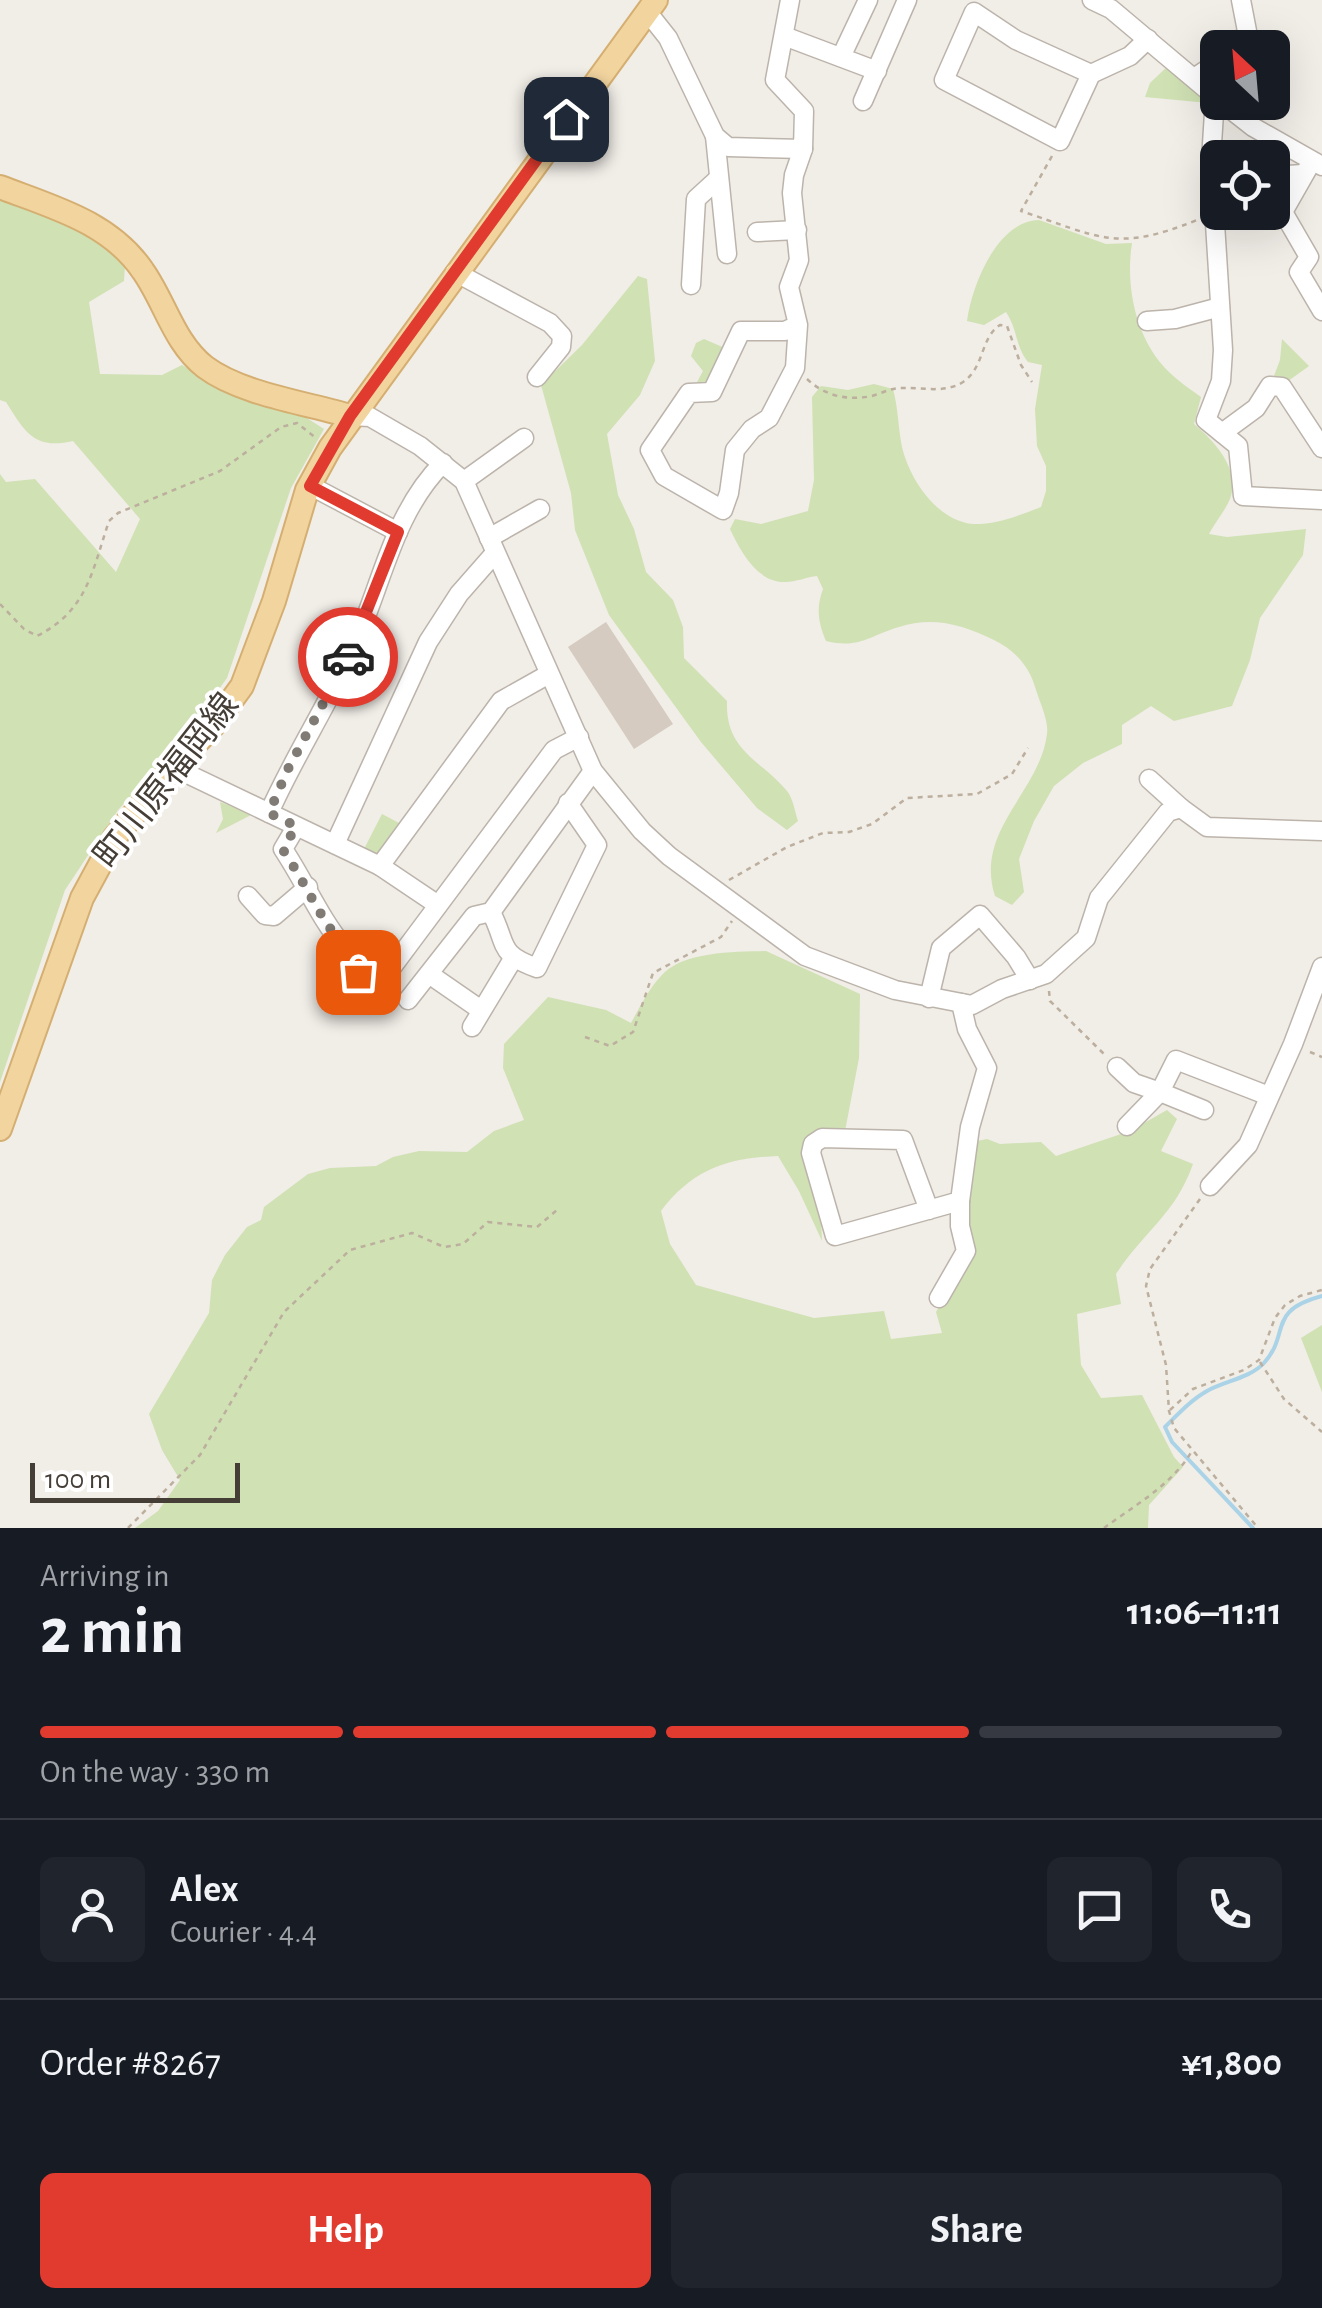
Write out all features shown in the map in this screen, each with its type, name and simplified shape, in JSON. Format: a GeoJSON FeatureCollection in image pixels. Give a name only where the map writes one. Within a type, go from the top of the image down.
{"type":"FeatureCollection","features":[{"type":"Feature","properties":{"kind":"main road","name":"町川原福岡線"},"geometry":{"type":"LineString","coordinates":[[0,1129],[82,898],[115,837],[242,686],[310,486],[330,448],[566,119],[652,7]]}},
{"type":"Feature","properties":{"kind":"main road"},"geometry":{"type":"LineString","coordinates":[[0,186],[90,223],[122,245],[144,272],[186,349],[206,368],[271,394],[350,416]]}},
{"type":"Feature","properties":{"kind":"street"},"geometry":{"type":"LineString","coordinates":[[790,0],[775,80],[804,111],[803,149],[792,193],[799,260],[789,287],[798,325],[795,368],[768,418],[752,429],[735,450],[723,510],[664,476],[650,450],[689,393],[712,392],[742,331],[785,331],[798,325]]}},
{"type":"Feature","properties":{"kind":"street"},"geometry":{"type":"LineString","coordinates":[[840,58],[868,0]]}},
{"type":"Feature","properties":{"kind":"street"},"geometry":{"type":"LineString","coordinates":[[864,101],[907,0]]}},
{"type":"Feature","properties":{"kind":"street"},"geometry":{"type":"LineString","coordinates":[[1092,0],[1111,9],[1200,84]]}},
{"type":"Feature","properties":{"kind":"street"},"geometry":{"type":"LineString","coordinates":[[1240,0],[1246,30]]}},
{"type":"Feature","properties":{"kind":"street"},"geometry":{"type":"LineString","coordinates":[[652,7],[715,136],[726,254]]}},
{"type":"Feature","properties":{"kind":"street"},"geometry":{"type":"LineString","coordinates":[[1092,74],[1016,40],[974,12],[944,80],[1060,142],[1092,74],[1130,56],[1148,39]]}},
{"type":"Feature","properties":{"kind":"street"},"geometry":{"type":"LineString","coordinates":[[784,36],[876,71]]}},
{"type":"Feature","properties":{"kind":"street"},"geometry":{"type":"LineString","coordinates":[[1194,78],[1200,74]]}},
{"type":"Feature","properties":{"kind":"street"},"geometry":{"type":"LineString","coordinates":[[1244,120],[1312,167],[1283,212],[1309,258],[1299,272],[1322,312]]}},
{"type":"Feature","properties":{"kind":"street"},"geometry":{"type":"LineString","coordinates":[[715,136],[728,146],[803,149]]}},
{"type":"Feature","properties":{"kind":"street"},"geometry":{"type":"LineString","coordinates":[[691,285],[696,198],[719,178]]}},
{"type":"Feature","properties":{"kind":"street"},"geometry":{"type":"LineString","coordinates":[[757,232],[797,230]]}},
{"type":"Feature","properties":{"kind":"street"},"geometry":{"type":"LineString","coordinates":[[1215,230],[1220,381],[1206,420],[1238,446],[1243,496],[1322,500]]}},
{"type":"Feature","properties":{"kind":"street"},"geometry":{"type":"LineString","coordinates":[[455,272],[550,323],[562,336],[562,347],[537,377]]}},
{"type":"Feature","properties":{"kind":"street"},"geometry":{"type":"LineString","coordinates":[[1147,320],[1175,319],[1220,307]]}},
{"type":"Feature","properties":{"kind":"street"},"geometry":{"type":"LineString","coordinates":[[1222,433],[1256,408],[1270,386],[1282,387],[1322,448]]}},
{"type":"Feature","properties":{"kind":"street"},"geometry":{"type":"LineString","coordinates":[[350,416],[370,417],[420,446],[464,481],[593,771],[642,832],[668,856],[806,956],[846,974],[929,998],[972,1005],[1038,977],[1086,938],[1100,898],[1168,812],[1181,808]]}},
{"type":"Feature","properties":{"kind":"street"},"geometry":{"type":"LineString","coordinates":[[464,481],[524,438]]}},
{"type":"Feature","properties":{"kind":"street"},"geometry":{"type":"LineString","coordinates":[[269,813],[359,635],[385,558],[412,504],[443,463]]}},
{"type":"Feature","properties":{"kind":"street"},"geometry":{"type":"LineString","coordinates":[[310,486],[398,532]]}},
{"type":"Feature","properties":{"kind":"street"},"geometry":{"type":"LineString","coordinates":[[335,844],[428,642],[492,546],[540,510]]}},
{"type":"Feature","properties":{"kind":"street"},"geometry":{"type":"LineString","coordinates":[[380,866],[501,701],[550,674]]}},
{"type":"Feature","properties":{"kind":"street"},"geometry":{"type":"LineString","coordinates":[[296,826],[283,850],[308,887],[324,923],[344,947],[338,956],[378,986],[554,750],[579,738]]}},
{"type":"Feature","properties":{"kind":"street"},"geometry":{"type":"LineString","coordinates":[[173,767],[380,866],[438,905]]}},
{"type":"Feature","properties":{"kind":"street"},"geometry":{"type":"LineString","coordinates":[[408,1000],[474,916],[491,912],[593,771]]}},
{"type":"Feature","properties":{"kind":"street"},"geometry":{"type":"LineString","coordinates":[[1149,780],[1207,827],[1322,832]]}},
{"type":"Feature","properties":{"kind":"street"},"geometry":{"type":"LineString","coordinates":[[491,912],[507,952],[513,959],[537,968],[597,845],[568,803]]}},
{"type":"Feature","properties":{"kind":"street"},"geometry":{"type":"LineString","coordinates":[[248,896],[265,914],[274,916],[308,887]]}},
{"type":"Feature","properties":{"kind":"street"},"geometry":{"type":"LineString","coordinates":[[929,998],[941,948],[980,915],[1038,977]]}},
{"type":"Feature","properties":{"kind":"street"},"geometry":{"type":"LineString","coordinates":[[429,974],[476,1019],[513,959]]}},
{"type":"Feature","properties":{"kind":"street"},"geometry":{"type":"LineString","coordinates":[[1210,1186],[1248,1145],[1294,1044],[1322,967]]}},
{"type":"Feature","properties":{"kind":"street"},"geometry":{"type":"LineString","coordinates":[[939,1298],[966,1251],[960,1201],[970,1126],[986,1068],[967,1029],[961,1003]]}},
{"type":"Feature","properties":{"kind":"street"},"geometry":{"type":"LineString","coordinates":[[1127,1126],[1160,1092],[1176,1060],[1269,1096]]}},
{"type":"Feature","properties":{"kind":"street"},"geometry":{"type":"LineString","coordinates":[[1116,1067],[1134,1083],[1204,1110]]}},
{"type":"Feature","properties":{"kind":"street"},"geometry":{"type":"LineString","coordinates":[[929,1210],[903,1140],[822,1138],[813,1144],[811,1152],[834,1236],[929,1210],[960,1201]]}},
{"type":"Feature","properties":{"kind":"path"},"geometry":{"type":"LineString","coordinates":[[1060,142],[1021,211],[1107,240],[1157,236],[1200,219]]}},
{"type":"Feature","properties":{"kind":"path"},"geometry":{"type":"LineString","coordinates":[[795,368],[826,394],[845,397],[867,397],[898,387],[943,390],[963,382],[979,365],[990,332],[1000,325],[1008,326],[1021,365],[1032,382]]}},
{"type":"Feature","properties":{"kind":"path"},"geometry":{"type":"LineString","coordinates":[[0,604],[24,629],[38,636],[56,626],[86,593],[109,522],[118,513],[220,471],[281,427],[297,424],[330,448]]}},
{"type":"Feature","properties":{"kind":"path"},"geometry":{"type":"LineString","coordinates":[[714,887],[786,847],[823,833],[849,832],[872,824],[907,798],[977,794],[1012,774],[1028,748]]}},
{"type":"Feature","properties":{"kind":"path"},"geometry":{"type":"LineString","coordinates":[[584,1037],[610,1046],[633,1032],[653,973],[721,937],[742,908]]}},
{"type":"Feature","properties":{"kind":"path"},"geometry":{"type":"LineString","coordinates":[[1038,977],[1050,1002],[1116,1067]]}},
{"type":"Feature","properties":{"kind":"path"},"geometry":{"type":"LineString","coordinates":[[1210,1186],[1150,1269],[1146,1286],[1166,1366],[1174,1428],[1258,1528]]}},
{"type":"Feature","properties":{"kind":"path"},"geometry":{"type":"LineString","coordinates":[[128,1528],[200,1455],[284,1312],[350,1250],[412,1233],[444,1247],[463,1244],[488,1222],[538,1227],[557,1210]]}},
{"type":"Feature","properties":{"kind":"path"},"geometry":{"type":"LineString","coordinates":[[1169,1411],[1193,1389],[1244,1370],[1259,1360],[1285,1305],[1322,1290]]}},
{"type":"Feature","properties":{"kind":"path"},"geometry":{"type":"LineString","coordinates":[[1259,1360],[1284,1399],[1322,1432]]}},
{"type":"Feature","properties":{"kind":"path"},"geometry":{"type":"LineString","coordinates":[[1104,1528],[1148,1498],[1185,1462],[1192,1449]]}},
{"type":"Feature","properties":{"kind":"green space"},"geometry":{"type":"Polygon","coordinates":[[[1168,66],[1200,96],[1200,102],[1145,97],[1150,83],[1168,66]]]}},
{"type":"Feature","properties":{"kind":"green space"},"geometry":{"type":"Polygon","coordinates":[[[0,197],[83,232],[125,265],[124,281],[89,302],[100,374],[162,375],[182,365],[238,398],[296,411],[324,429],[291,488],[227,678],[186,735],[118,810],[65,890],[0,1082],[0,474],[6,482],[35,479],[116,572],[140,519],[73,441],[40,441],[25,430],[6,402],[0,400],[0,197]]]}},
{"type":"Feature","properties":{"kind":"green space"},"geometry":{"type":"Polygon","coordinates":[[[1039,220],[1106,244],[1132,243],[1130,277],[1141,329],[1169,372],[1201,397],[1194,424],[1217,447],[1232,477],[1230,499],[1209,534],[1227,537],[1306,529],[1303,555],[1260,618],[1250,660],[1232,706],[1174,721],[1151,706],[1122,725],[1122,744],[1083,763],[1054,786],[1019,859],[1024,892],[1012,905],[995,896],[993,851],[1042,755],[1047,734],[1044,712],[1026,667],[994,640],[948,624],[924,622],[856,642],[826,641],[819,615],[823,589],[817,576],[785,582],[766,577],[751,564],[730,529],[735,519],[761,524],[808,511],[814,480],[812,397],[821,386],[848,390],[874,384],[893,389],[901,442],[910,469],[925,495],[947,515],[981,524],[1041,507],[1046,491],[1046,466],[1037,446],[1035,409],[1042,365],[1028,362],[1006,312],[984,325],[967,321],[974,290],[989,257],[1011,231],[1039,220]]]}},
{"type":"Feature","properties":{"kind":"green space"},"geometry":{"type":"Polygon","coordinates":[[[638,276],[647,279],[655,361],[640,395],[607,434],[618,495],[634,529],[646,572],[673,600],[683,627],[684,658],[727,701],[728,718],[738,743],[791,797],[798,821],[787,830],[757,808],[701,742],[609,615],[575,530],[571,493],[541,385],[582,345],[638,276]]]}},
{"type":"Feature","properties":{"kind":"green space"},"geometry":{"type":"Polygon","coordinates":[[[704,339],[727,349],[713,383],[695,386],[703,371],[691,356],[696,343],[704,339]]]}},
{"type":"Feature","properties":{"kind":"green space"},"geometry":{"type":"Polygon","coordinates":[[[1282,339],[1309,366],[1284,384],[1274,376],[1282,339]]]}},
{"type":"Feature","properties":{"kind":"green space"},"geometry":{"type":"Polygon","coordinates":[[[220,802],[253,814],[216,833],[223,819],[220,802]]]}},
{"type":"Feature","properties":{"kind":"green space"},"geometry":{"type":"Polygon","coordinates":[[[382,814],[401,824],[378,858],[363,851],[382,814]]]}},
{"type":"Feature","properties":{"kind":"green space"},"geometry":{"type":"Polygon","coordinates":[[[766,951],[860,994],[859,1058],[845,1131],[817,1135],[822,1241],[778,1156],[712,1168],[686,1185],[661,1211],[670,1244],[696,1285],[814,1318],[884,1311],[891,1339],[942,1333],[936,1312],[954,1281],[961,1245],[950,1222],[955,1167],[972,1142],[1041,1142],[1056,1156],[1130,1131],[1167,1110],[1177,1119],[1161,1151],[1193,1164],[1186,1182],[1116,1274],[1121,1304],[1077,1314],[1081,1365],[1101,1398],[1142,1395],[1183,1467],[1149,1505],[1148,1528],[135,1528],[158,1511],[180,1480],[162,1450],[149,1414],[209,1313],[212,1280],[225,1255],[247,1227],[261,1220],[264,1207],[308,1174],[330,1168],[376,1166],[419,1151],[467,1152],[494,1131],[524,1120],[503,1068],[504,1044],[548,997],[606,1010],[631,1023],[652,987],[670,968],[710,954],[766,951]]]}},
{"type":"Feature","properties":{"kind":"green space"},"geometry":{"type":"Polygon","coordinates":[[[1322,1325],[1322,1392],[1301,1338],[1322,1325]]]}},
{"type":"Feature","properties":{"kind":"building"},"geometry":{"type":"Polygon","coordinates":[[[606,622],[673,724],[634,749],[568,647],[606,622]]]}},
{"type":"Feature","properties":{"kind":"waterway"},"geometry":{"type":"LineString","coordinates":[[1253,1528],[1172,1442],[1165,1427],[1201,1395],[1264,1363],[1286,1316],[1305,1302],[1322,1296]]}},
{"type":"Feature","properties":{"kind":"way so far"},"geometry":{"type":"LineString","coordinates":[[348,657],[269,813],[296,826],[283,850],[306,882],[324,923],[344,947],[338,956],[358,972]]}},
{"type":"Feature","properties":{"kind":"route"},"geometry":{"type":"LineString","coordinates":[[348,657],[398,532],[310,486],[350,416],[566,119]]}}]}
